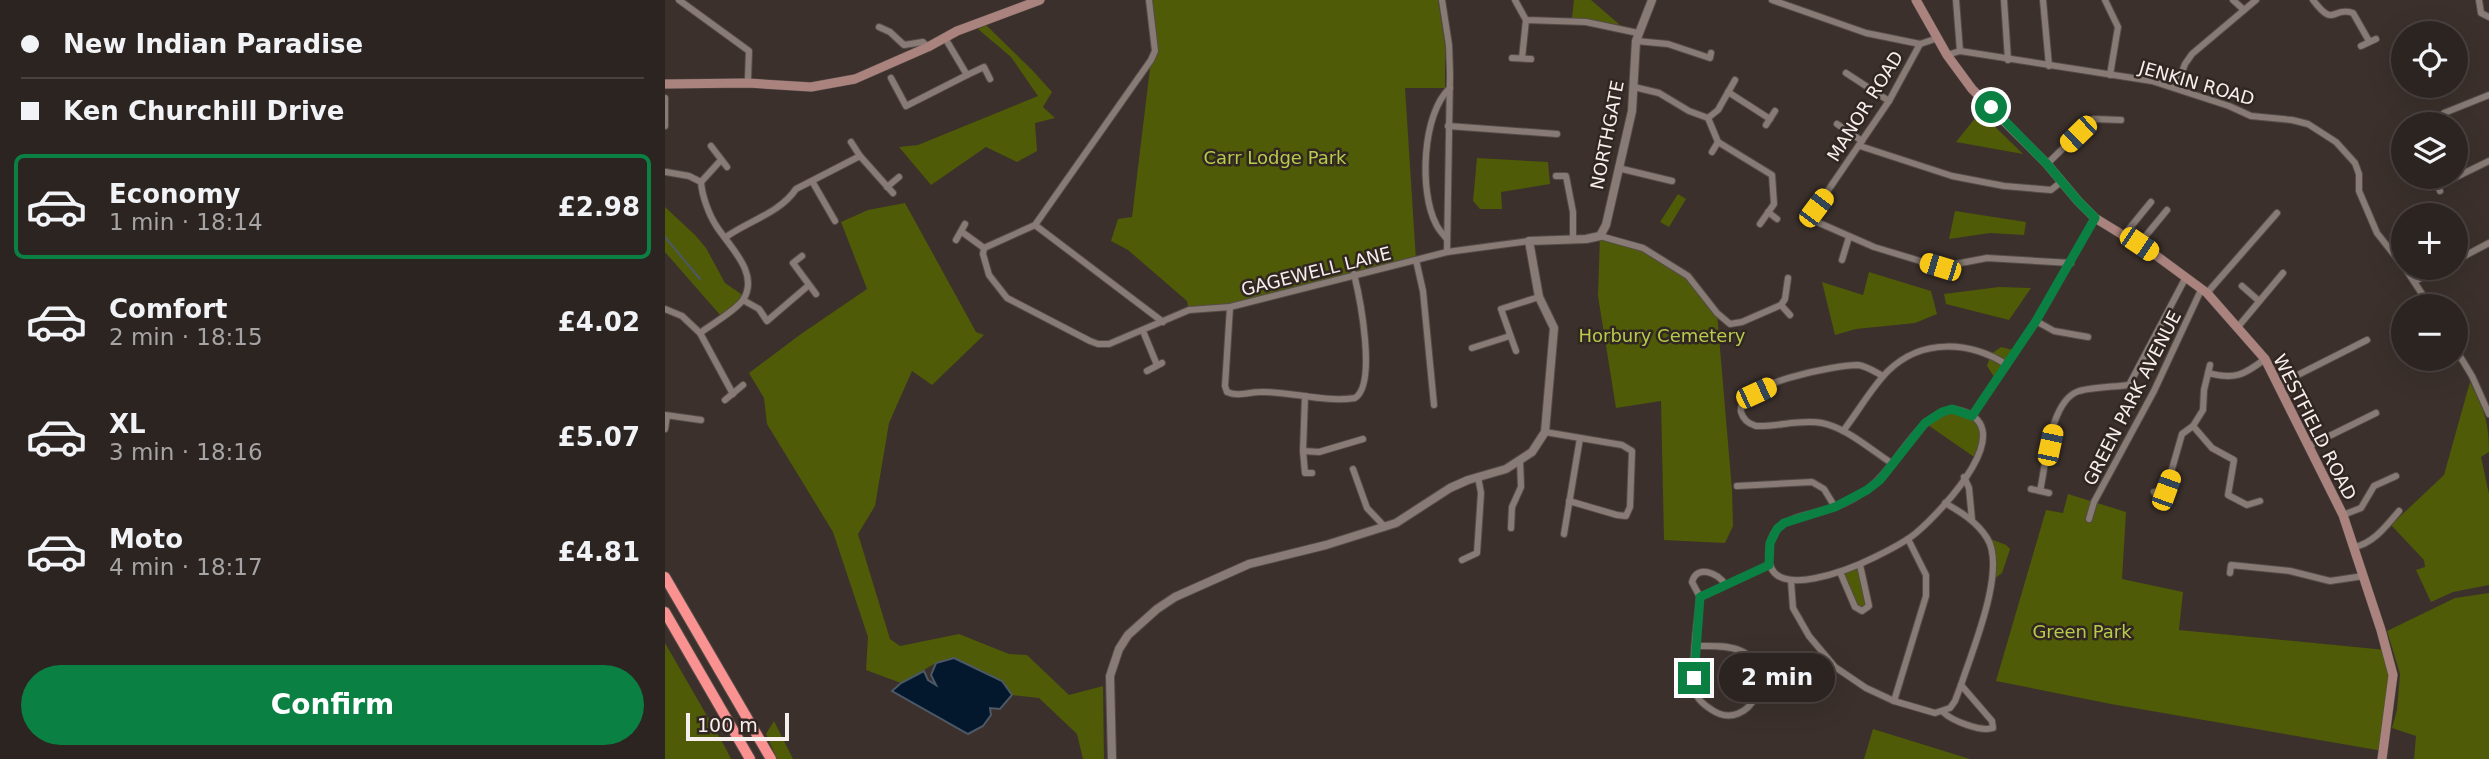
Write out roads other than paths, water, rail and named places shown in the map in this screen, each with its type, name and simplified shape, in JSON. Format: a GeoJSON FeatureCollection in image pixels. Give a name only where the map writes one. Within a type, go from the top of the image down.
{"type":"FeatureCollection","features":[{"type":"Feature","properties":{"kind":"highway"},"geometry":{"type":"LineString","coordinates":[[665,577],[771,759]]}},
{"type":"Feature","properties":{"kind":"highway"},"geometry":{"type":"LineString","coordinates":[[665,612],[750,759]]}},
{"type":"Feature","properties":{"kind":"main road","name":"WESTFIELD ROAD"},"geometry":{"type":"LineString","coordinates":[[1916,0],[1947,55],[1972,89],[2047,164],[2095,218],[2139,244],[2186,277],[2204,292],[2265,359],[2343,515],[2381,630],[2392,675],[2382,759]]}},
{"type":"Feature","properties":{"kind":"main road"},"geometry":{"type":"LineString","coordinates":[[665,84],[828,85],[855,79],[990,17],[1033,2]]}},
{"type":"Feature","properties":{"kind":"street"},"geometry":{"type":"LineString","coordinates":[[679,0],[748,51],[748,78]]}},
{"type":"Feature","properties":{"kind":"street"},"geometry":{"type":"LineString","coordinates":[[961,232],[984,248],[1035,225],[1151,60],[1154,51],[1149,0]]}},
{"type":"Feature","properties":{"kind":"street"},"geometry":{"type":"LineString","coordinates":[[1442,0],[1449,45],[1450,88],[1447,252]]}},
{"type":"Feature","properties":{"kind":"street"},"geometry":{"type":"LineString","coordinates":[[1515,0],[1526,20],[1523,58]]}},
{"type":"Feature","properties":{"kind":"street","name":"NORTHGATE"},"geometry":{"type":"LineString","coordinates":[[1600,236],[1606,225],[1632,111],[1637,37],[1652,0]]}},
{"type":"Feature","properties":{"kind":"street"},"geometry":{"type":"LineString","coordinates":[[1772,0],[1787,2],[1866,33],[1920,44],[1938,38]]}},
{"type":"Feature","properties":{"kind":"street"},"geometry":{"type":"LineString","coordinates":[[1956,0],[1960,51]]}},
{"type":"Feature","properties":{"kind":"street"},"geometry":{"type":"LineString","coordinates":[[2004,0],[2008,61]]}},
{"type":"Feature","properties":{"kind":"street"},"geometry":{"type":"LineString","coordinates":[[2043,0],[2049,66]]}},
{"type":"Feature","properties":{"kind":"street"},"geometry":{"type":"LineString","coordinates":[[2105,0],[2118,27],[2109,75]]}},
{"type":"Feature","properties":{"kind":"street"},"geometry":{"type":"LineString","coordinates":[[2233,0],[2244,10]]}},
{"type":"Feature","properties":{"kind":"street"},"geometry":{"type":"LineString","coordinates":[[2176,88],[2189,57],[2256,0]]}},
{"type":"Feature","properties":{"kind":"street"},"geometry":{"type":"LineString","coordinates":[[2313,0],[2328,16],[2346,11],[2353,13],[2372,40],[2361,46]]}},
{"type":"Feature","properties":{"kind":"street"},"geometry":{"type":"LineString","coordinates":[[2479,0],[2481,13],[2489,17]]}},
{"type":"Feature","properties":{"kind":"street"},"geometry":{"type":"LineString","coordinates":[[1526,20],[1586,22],[1710,58],[1711,53]]}},
{"type":"Feature","properties":{"kind":"street"},"geometry":{"type":"LineString","coordinates":[[879,27],[890,32],[904,45],[923,42],[928,47]]}},
{"type":"Feature","properties":{"kind":"street"},"geometry":{"type":"LineString","coordinates":[[945,38],[967,75]]}},
{"type":"Feature","properties":{"kind":"street","name":"MANOR ROAD"},"geometry":{"type":"LineString","coordinates":[[1849,237],[1822,226],[1814,218],[1816,208],[1889,101],[1920,44]]}},
{"type":"Feature","properties":{"kind":"street","name":"JENKIN ROAD"},"geometry":{"type":"LineString","coordinates":[[1947,55],[1960,51],[2008,61],[2152,81],[2251,116],[2308,124],[2336,142],[2355,163],[2359,174],[2359,191],[2377,233],[2391,251]]}},
{"type":"Feature","properties":{"kind":"street"},"geometry":{"type":"LineString","coordinates":[[1512,58],[1531,59]]}},
{"type":"Feature","properties":{"kind":"street"},"geometry":{"type":"LineString","coordinates":[[891,78],[906,106],[984,67],[990,79]]}},
{"type":"Feature","properties":{"kind":"street"},"geometry":{"type":"LineString","coordinates":[[1846,73],[1889,101]]}},
{"type":"Feature","properties":{"kind":"street"},"geometry":{"type":"LineString","coordinates":[[1707,118],[1718,110],[1735,80]]}},
{"type":"Feature","properties":{"kind":"street"},"geometry":{"type":"LineString","coordinates":[[1635,87],[1659,93],[1689,111],[1707,118],[1719,142],[1772,175],[1774,204],[1760,224]]}},
{"type":"Feature","properties":{"kind":"street"},"geometry":{"type":"LineString","coordinates":[[1446,238],[1435,224],[1425,170],[1429,131],[1435,110],[1443,94],[1450,88]]}},
{"type":"Feature","properties":{"kind":"street"},"geometry":{"type":"LineString","coordinates":[[1728,92],[1768,122],[1775,111]]}},
{"type":"Feature","properties":{"kind":"street"},"geometry":{"type":"LineString","coordinates":[[2446,112],[2489,94]]}},
{"type":"Feature","properties":{"kind":"street"},"geometry":{"type":"LineString","coordinates":[[665,98],[665,126]]}},
{"type":"Feature","properties":{"kind":"street"},"geometry":{"type":"LineString","coordinates":[[2047,164],[2093,119],[2121,120]]}},
{"type":"Feature","properties":{"kind":"street"},"geometry":{"type":"LineString","coordinates":[[1837,124],[1861,144],[1965,179],[2051,190],[2061,182]]}},
{"type":"Feature","properties":{"kind":"street"},"geometry":{"type":"LineString","coordinates":[[1448,126],[1557,134]]}},
{"type":"Feature","properties":{"kind":"street"},"geometry":{"type":"LineString","coordinates":[[851,142],[893,193]]}},
{"type":"Feature","properties":{"kind":"street"},"geometry":{"type":"LineString","coordinates":[[1712,152],[1719,142]]}},
{"type":"Feature","properties":{"kind":"street"},"geometry":{"type":"LineString","coordinates":[[711,146],[727,167]]}},
{"type":"Feature","properties":{"kind":"street"},"geometry":{"type":"LineString","coordinates":[[726,237],[743,225],[755,222],[790,198],[796,189],[860,156]]}},
{"type":"Feature","properties":{"kind":"street"},"geometry":{"type":"LineString","coordinates":[[700,333],[743,300],[748,284],[745,270],[710,213],[702,192],[701,182],[721,160]]}},
{"type":"Feature","properties":{"kind":"street"},"geometry":{"type":"LineString","coordinates":[[2468,171],[2489,161]]}},
{"type":"Feature","properties":{"kind":"street"},"geometry":{"type":"LineString","coordinates":[[665,164],[666,174],[689,176],[701,182]]}},
{"type":"Feature","properties":{"kind":"street"},"geometry":{"type":"LineString","coordinates":[[1618,168],[1672,181]]}},
{"type":"Feature","properties":{"kind":"street"},"geometry":{"type":"LineString","coordinates":[[1556,177],[1566,176],[1573,212],[1573,239]]}},
{"type":"Feature","properties":{"kind":"street"},"geometry":{"type":"LineString","coordinates":[[887,187],[899,177]]}},
{"type":"Feature","properties":{"kind":"street"},"geometry":{"type":"LineString","coordinates":[[812,181],[835,222]]}},
{"type":"Feature","properties":{"kind":"street"},"geometry":{"type":"LineString","coordinates":[[2124,235],[2151,202]]}},
{"type":"Feature","properties":{"kind":"street"},"geometry":{"type":"LineString","coordinates":[[767,203],[772,210]]}},
{"type":"Feature","properties":{"kind":"street"},"geometry":{"type":"LineString","coordinates":[[2139,244],[2167,210]]}},
{"type":"Feature","properties":{"kind":"street"},"geometry":{"type":"LineString","coordinates":[[1768,212],[1777,219]]}},
{"type":"Feature","properties":{"kind":"street","name":"GREEN PARK AVENUE"},"geometry":{"type":"LineString","coordinates":[[2089,519],[2094,502],[2204,292],[2277,213]]}},
{"type":"Feature","properties":{"kind":"street"},"geometry":{"type":"LineString","coordinates":[[1972,416],[2036,321],[2095,218]]}},
{"type":"Feature","properties":{"kind":"street"},"geometry":{"type":"LineString","coordinates":[[956,240],[965,224]]}},
{"type":"Feature","properties":{"kind":"street"},"geometry":{"type":"LineString","coordinates":[[1035,225],[1163,322]]}},
{"type":"Feature","properties":{"kind":"street"},"geometry":{"type":"LineString","coordinates":[[1112,759],[1110,676],[1123,642],[1157,609],[1175,597],[1249,564],[1385,527],[1409,516],[1450,488],[1506,469],[1540,442],[1545,432],[1555,328],[1539,297],[1529,241],[1600,236],[1643,248],[1688,276],[1717,313],[1730,324],[1742,322],[1781,305],[1785,299],[1788,278]]}},
{"type":"Feature","properties":{"kind":"street"},"geometry":{"type":"LineString","coordinates":[[1842,260],[1849,237],[1940,267],[1987,258],[2071,263]]}},
{"type":"Feature","properties":{"kind":"street","name":"GAGEWELL LANE"},"geometry":{"type":"LineString","coordinates":[[984,248],[989,275],[1007,298],[1098,344],[1109,344],[1192,310],[1230,307],[1447,252],[1529,241]]}},
{"type":"Feature","properties":{"kind":"street"},"geometry":{"type":"LineString","coordinates":[[2468,254],[2489,243]]}},
{"type":"Feature","properties":{"kind":"street"},"geometry":{"type":"LineString","coordinates":[[802,256],[793,263],[816,294]]}},
{"type":"Feature","properties":{"kind":"street"},"geometry":{"type":"LineString","coordinates":[[1416,260],[1423,291],[1434,405]]}},
{"type":"Feature","properties":{"kind":"street"},"geometry":{"type":"LineString","coordinates":[[2237,328],[2283,273]]}},
{"type":"Feature","properties":{"kind":"street"},"geometry":{"type":"LineString","coordinates":[[1230,307],[1225,386],[1227,392],[1234,395],[1275,392],[1346,400],[1361,394],[1364,370],[1363,310],[1354,274]]}},
{"type":"Feature","properties":{"kind":"street"},"geometry":{"type":"LineString","coordinates":[[2040,491],[2057,414],[2063,402],[2079,391],[2129,385],[2186,277]]}},
{"type":"Feature","properties":{"kind":"street","name":"JENKIN ROAD"},"geometry":{"type":"LineString","coordinates":[[2415,281],[2423,294]]}},
{"type":"Feature","properties":{"kind":"street"},"geometry":{"type":"LineString","coordinates":[[743,300],[759,309],[767,321],[809,285]]}},
{"type":"Feature","properties":{"kind":"street"},"geometry":{"type":"LineString","coordinates":[[2242,286],[2259,301]]}},
{"type":"Feature","properties":{"kind":"street"},"geometry":{"type":"LineString","coordinates":[[1515,351],[1501,309],[1539,297]]}},
{"type":"Feature","properties":{"kind":"street"},"geometry":{"type":"LineString","coordinates":[[1781,305],[1790,315]]}},
{"type":"Feature","properties":{"kind":"street"},"geometry":{"type":"LineString","coordinates":[[665,309],[683,316],[700,333],[733,394]]}},
{"type":"Feature","properties":{"kind":"street"},"geometry":{"type":"LineString","coordinates":[[2036,321],[2054,331],[2088,337]]}},
{"type":"Feature","properties":{"kind":"street"},"geometry":{"type":"LineString","coordinates":[[1143,331],[1160,364],[1147,371]]}},
{"type":"Feature","properties":{"kind":"street"},"geometry":{"type":"LineString","coordinates":[[1472,348],[1510,336]]}},
{"type":"Feature","properties":{"kind":"street"},"geometry":{"type":"LineString","coordinates":[[2278,385],[2367,340]]}},
{"type":"Feature","properties":{"kind":"street"},"geometry":{"type":"LineString","coordinates":[[1843,432],[1890,368],[1911,356],[1936,347],[1952,346],[1978,349],[2007,365]]}},
{"type":"Feature","properties":{"kind":"street"},"geometry":{"type":"LineString","coordinates":[[2208,373],[2237,376],[2265,359]]}},
{"type":"Feature","properties":{"kind":"street"},"geometry":{"type":"LineString","coordinates":[[1883,376],[1859,365],[1817,369],[1790,376],[1756,393],[1742,403],[1740,408],[1749,424],[1756,426],[1821,423],[1843,432],[1893,464]]}},
{"type":"Feature","properties":{"kind":"street"},"geometry":{"type":"LineString","coordinates":[[2154,492],[2169,491],[2182,434],[2193,426],[2203,410],[2210,365]]}},
{"type":"Feature","properties":{"kind":"street"},"geometry":{"type":"LineString","coordinates":[[2468,369],[2489,414]]}},
{"type":"Feature","properties":{"kind":"street"},"geometry":{"type":"LineString","coordinates":[[725,400],[743,385]]}},
{"type":"Feature","properties":{"kind":"street"},"geometry":{"type":"LineString","coordinates":[[1305,396],[1303,451],[1305,473],[1312,473]]}},
{"type":"Feature","properties":{"kind":"street"},"geometry":{"type":"LineString","coordinates":[[1952,409],[1972,416],[1983,430],[1984,439],[1977,459],[1945,503],[1908,539],[1860,565],[1840,572],[1791,581],[1782,580],[1769,565],[1770,543],[1777,529],[1784,523],[1835,507],[1867,490],[1880,480],[1893,464],[1933,417],[1952,409]]}},
{"type":"Feature","properties":{"kind":"street"},"geometry":{"type":"LineString","coordinates":[[2309,446],[2376,412]]}},
{"type":"Feature","properties":{"kind":"street"},"geometry":{"type":"LineString","coordinates":[[665,429],[666,415],[701,420]]}},
{"type":"Feature","properties":{"kind":"street"},"geometry":{"type":"LineString","coordinates":[[2193,426],[2212,448],[2234,460]]}},
{"type":"Feature","properties":{"kind":"street"},"geometry":{"type":"LineString","coordinates":[[1545,432],[1630,448],[1633,458],[1629,513],[1622,516],[1569,501]]}},
{"type":"Feature","properties":{"kind":"street"},"geometry":{"type":"LineString","coordinates":[[1563,536],[1580,438]]}},
{"type":"Feature","properties":{"kind":"street"},"geometry":{"type":"LineString","coordinates":[[1303,451],[1319,452],[1363,439]]}},
{"type":"Feature","properties":{"kind":"street"},"geometry":{"type":"LineString","coordinates":[[2234,460],[2243,455]]}},
{"type":"Feature","properties":{"kind":"street"},"geometry":{"type":"LineString","coordinates":[[1511,528],[1512,507],[1521,487],[1520,460]]}},
{"type":"Feature","properties":{"kind":"street"},"geometry":{"type":"LineString","coordinates":[[2234,460],[2228,495],[2246,509],[2260,501]]}},
{"type":"Feature","properties":{"kind":"street"},"geometry":{"type":"LineString","coordinates":[[1353,469],[1367,508],[1385,527]]}},
{"type":"Feature","properties":{"kind":"street"},"geometry":{"type":"LineString","coordinates":[[2343,515],[2361,508],[2374,486],[2394,477],[2388,469]]}},
{"type":"Feature","properties":{"kind":"street"},"geometry":{"type":"LineString","coordinates":[[1749,475],[1750,485]]}},
{"type":"Feature","properties":{"kind":"street"},"geometry":{"type":"LineString","coordinates":[[1462,560],[1477,554],[1481,493],[1478,477]]}},
{"type":"Feature","properties":{"kind":"street"},"geometry":{"type":"LineString","coordinates":[[1964,477],[1969,488],[1972,520]]}},
{"type":"Feature","properties":{"kind":"street"},"geometry":{"type":"LineString","coordinates":[[1737,486],[1812,481],[1824,489],[1835,507]]}},
{"type":"Feature","properties":{"kind":"street"},"geometry":{"type":"LineString","coordinates":[[2031,489],[2049,493]]}},
{"type":"Feature","properties":{"kind":"street"},"geometry":{"type":"LineString","coordinates":[[1791,581],[1794,608],[1809,636],[1835,667],[1894,701],[1935,713],[1943,712],[1955,701],[1961,685],[1993,580],[1994,561],[1988,538],[1972,520],[1945,503]]}},
{"type":"Feature","properties":{"kind":"street"},"geometry":{"type":"LineString","coordinates":[[2354,547],[2363,546],[2383,530],[2399,511]]}},
{"type":"Feature","properties":{"kind":"street"},"geometry":{"type":"LineString","coordinates":[[1894,701],[1927,586],[1922,564],[1908,539]]}},
{"type":"Feature","properties":{"kind":"street"},"geometry":{"type":"LineString","coordinates":[[1700,597],[1769,565]]}},
{"type":"Feature","properties":{"kind":"street"},"geometry":{"type":"LineString","coordinates":[[1840,572],[1855,607],[1865,610],[1868,606],[1860,565]]}},
{"type":"Feature","properties":{"kind":"street"},"geometry":{"type":"LineString","coordinates":[[2230,573],[2231,565],[2283,570],[2330,581],[2364,576]]}},
{"type":"Feature","properties":{"kind":"street"},"geometry":{"type":"LineString","coordinates":[[1696,646],[1729,648],[1750,657],[1760,676],[1760,687],[1756,699],[1749,707],[1728,715],[1716,713],[1699,699],[1695,690],[1696,646],[1700,597],[1692,582],[1699,572],[1714,573],[1725,584]]}},
{"type":"Feature","properties":{"kind":"street"},"geometry":{"type":"LineString","coordinates":[[1943,712],[1948,717],[1984,729],[1993,728],[1992,721],[1961,685]]}},
{"type":"Feature","properties":{"kind":"water"},"geometry":{"type":"Polygon","coordinates":[[[954,658],[1002,681],[1012,695],[1000,709],[990,708],[991,715],[983,726],[968,734],[892,691],[924,671],[928,680],[936,685],[931,675],[936,663],[954,658]]]}},
{"type":"Feature","properties":{"kind":"waterway"},"geometry":{"type":"LineString","coordinates":[[665,237],[700,279]]}},
{"type":"Feature","properties":{"kind":"park label","name":"Carr Lodge Park"},"geometry":{"type":"Point","coordinates":[1275,157]}},
{"type":"Feature","properties":{"kind":"park label","name":"Horbury Cemetery"},"geometry":{"type":"Point","coordinates":[1662,335]}},
{"type":"Feature","properties":{"kind":"park label","name":"Green Park"},"geometry":{"type":"Point","coordinates":[2082,631]}}]}
